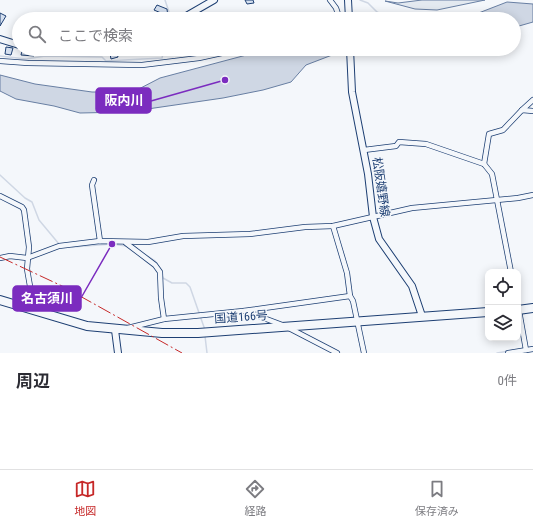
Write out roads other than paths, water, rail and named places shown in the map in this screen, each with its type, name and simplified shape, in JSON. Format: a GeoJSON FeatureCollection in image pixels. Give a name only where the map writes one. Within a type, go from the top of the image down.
{"type":"FeatureCollection","features":[{"type":"Feature","properties":{"kind":"highway","name":"国道166号"},"geometry":{"type":"LineString","coordinates":[[0,300],[87,326],[119,330],[198,333],[485,312]]}},
{"type":"Feature","properties":{"kind":"highway"},"geometry":{"type":"LineString","coordinates":[[521,308],[533,308]]}},
{"type":"Feature","properties":{"kind":"main road"},"geometry":{"type":"LineString","coordinates":[[193,12],[214,0]]}},
{"type":"Feature","properties":{"kind":"main road"},"geometry":{"type":"LineString","coordinates":[[348,0],[349,12]]}},
{"type":"Feature","properties":{"kind":"main road"},"geometry":{"type":"LineString","coordinates":[[0,39],[12,43]]}},
{"type":"Feature","properties":{"kind":"main road","name":"松阪嬉野線"},"geometry":{"type":"LineString","coordinates":[[350,56],[352,92],[364,150],[373,218],[379,239],[412,286],[422,316]]}},
{"type":"Feature","properties":{"kind":"main road"},"geometry":{"type":"LineString","coordinates":[[118,353],[119,330]]}},
{"type":"Feature","properties":{"kind":"street"},"geometry":{"type":"LineString","coordinates":[[330,0],[338,12]]}},
{"type":"Feature","properties":{"kind":"street"},"geometry":{"type":"LineString","coordinates":[[0,61],[28,63],[142,65],[204,56]]}},
{"type":"Feature","properties":{"kind":"street"},"geometry":{"type":"LineString","coordinates":[[484,164],[489,134],[503,130],[533,100]]}},
{"type":"Feature","properties":{"kind":"street"},"geometry":{"type":"LineString","coordinates":[[522,110],[533,111]]}},
{"type":"Feature","properties":{"kind":"street"},"geometry":{"type":"LineString","coordinates":[[364,150],[396,146],[399,142],[426,144],[484,164],[492,174],[510,269]]}},
{"type":"Feature","properties":{"kind":"street"},"geometry":{"type":"LineString","coordinates":[[94,180],[92,185],[100,241]]}},
{"type":"Feature","properties":{"kind":"street"},"geometry":{"type":"LineString","coordinates":[[0,258],[10,256],[27,258],[61,245],[100,241],[126,243],[148,242],[184,236],[250,234],[305,227],[333,226],[412,208],[533,195]]}},
{"type":"Feature","properties":{"kind":"street"},"geometry":{"type":"LineString","coordinates":[[0,196],[22,207],[29,247],[27,269],[34,309]]}},
{"type":"Feature","properties":{"kind":"street"},"geometry":{"type":"LineString","coordinates":[[333,226],[347,273],[350,296],[353,301],[364,353]]}},
{"type":"Feature","properties":{"kind":"street"},"geometry":{"type":"LineString","coordinates":[[126,243],[155,265],[160,272],[161,298],[164,319]]}},
{"type":"Feature","properties":{"kind":"street"},"geometry":{"type":"LineString","coordinates":[[119,330],[164,319],[243,311],[350,296]]}},
{"type":"Feature","properties":{"kind":"street"},"geometry":{"type":"LineString","coordinates":[[243,311],[285,326],[337,353]]}},
{"type":"Feature","properties":{"kind":"street"},"geometry":{"type":"LineString","coordinates":[[521,323],[526,348]]}},
{"type":"Feature","properties":{"kind":"street"},"geometry":{"type":"LineString","coordinates":[[508,353],[526,348],[533,349]]}},
{"type":"Feature","properties":{"kind":"waterway"},"geometry":{"type":"LineString","coordinates":[[165,0],[169,12]]}},
{"type":"Feature","properties":{"kind":"waterway"},"geometry":{"type":"LineString","coordinates":[[360,0],[368,3],[377,12]]}},
{"type":"Feature","properties":{"kind":"waterway"},"geometry":{"type":"LineString","coordinates":[[0,56],[26,59],[45,56]]}},
{"type":"Feature","properties":{"kind":"waterway"},"geometry":{"type":"LineString","coordinates":[[45,56],[102,57],[106,61],[162,58],[162,56]]}},
{"type":"Feature","properties":{"kind":"waterway"},"geometry":{"type":"LineString","coordinates":[[0,175],[25,198],[32,202],[39,220],[59,244]]}},
{"type":"Feature","properties":{"kind":"waterway"},"geometry":{"type":"LineString","coordinates":[[72,247],[112,244],[126,246]]}},
{"type":"Feature","properties":{"kind":"waterway"},"geometry":{"type":"LineString","coordinates":[[132,246],[155,261],[162,271]]}},
{"type":"Feature","properties":{"kind":"waterway"},"geometry":{"type":"LineString","coordinates":[[162,275],[163,278],[172,283],[186,283],[190,287],[205,330]]}},
{"type":"Feature","properties":{"kind":"waterway"},"geometry":{"type":"LineString","coordinates":[[205,336],[207,353]]}},
{"type":"Feature","properties":{"kind":"waterway"},"geometry":{"type":"LineString","coordinates":[[497,353],[533,347]]}},
{"type":"Feature","properties":{"kind":"place","name":"阪内川"},"geometry":{"type":"Point","coordinates":[225,80]}},
{"type":"Feature","properties":{"kind":"place","name":"名古須川"},"geometry":{"type":"Point","coordinates":[112,244]}}]}
